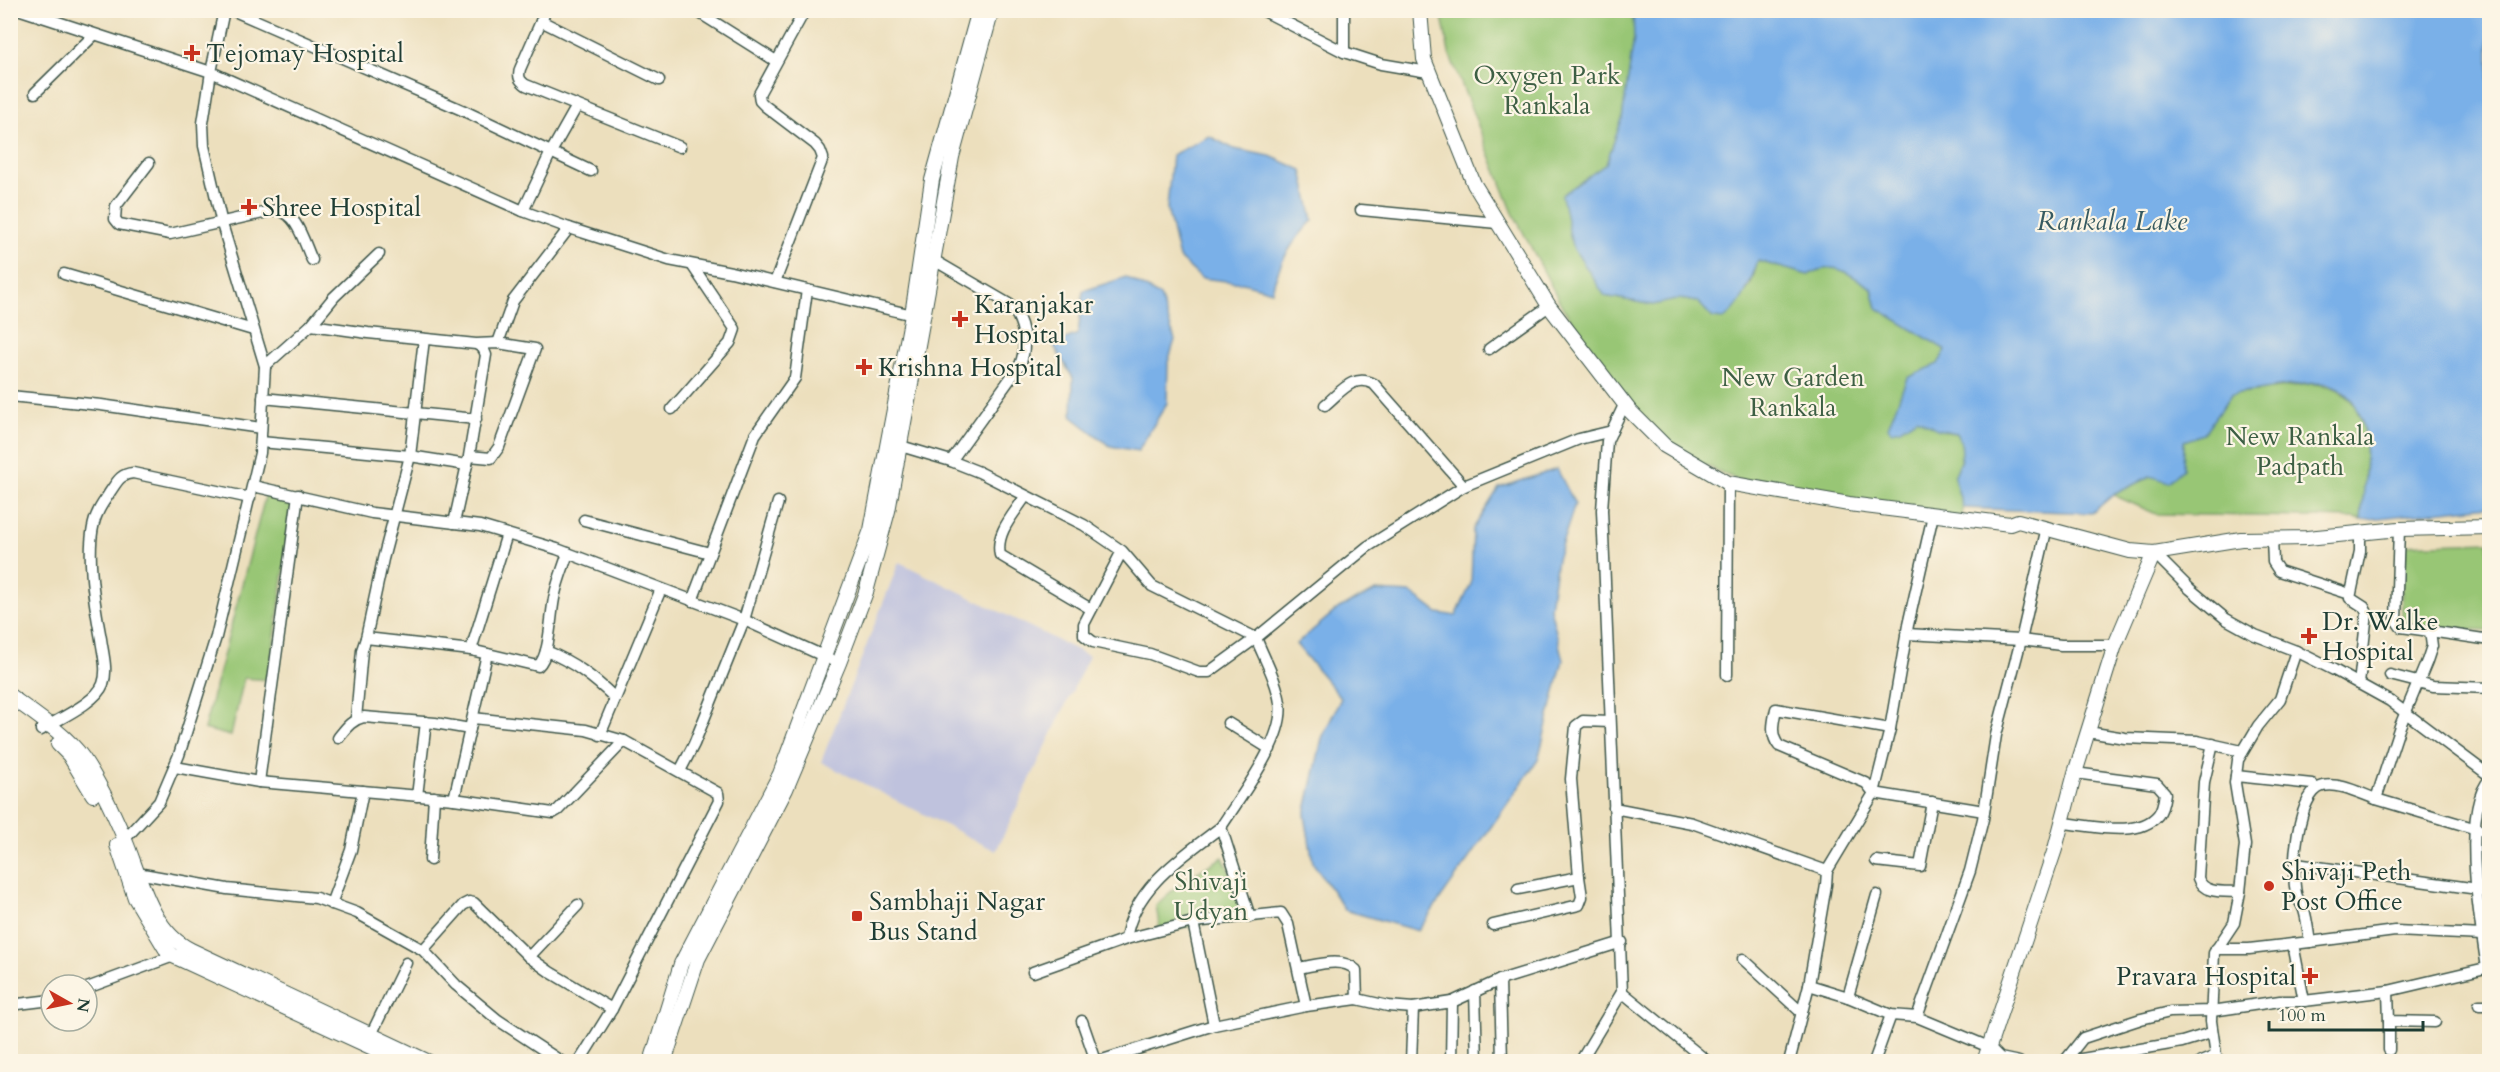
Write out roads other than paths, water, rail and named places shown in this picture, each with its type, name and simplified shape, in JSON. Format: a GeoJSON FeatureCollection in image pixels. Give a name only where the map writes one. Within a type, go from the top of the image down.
{"type":"FeatureCollection","features":[{"type":"Feature","properties":{"kind":"main road"},"geometry":{"type":"LineString","coordinates":[[664,1062],[698,959],[786,789],[866,592],[888,511],[894,444],[906,418],[932,180],[979,10]]}},
{"type":"Feature","properties":{"kind":"main road"},"geometry":{"type":"LineString","coordinates":[[651,1062],[685,953],[774,787],[826,657],[871,530],[894,444],[952,157],[992,10]]}},
{"type":"Feature","properties":{"kind":"main road"},"geometry":{"type":"LineString","coordinates":[[1420,10],[1422,46],[1428,72],[1474,184],[1549,306],[1624,404],[1665,446],[1728,483],[1849,504],[2010,524],[2018,521],[2130,551],[2154,553],[2241,539],[2307,538],[2399,529],[2490,527]]}},
{"type":"Feature","properties":{"kind":"main road"},"geometry":{"type":"LineString","coordinates":[[1984,1062],[2063,822],[2075,773],[2115,645],[2154,553]]}},
{"type":"Feature","properties":{"kind":"main road"},"geometry":{"type":"LineString","coordinates":[[10,696],[45,728],[69,755],[121,843],[165,929],[173,940],[369,1039],[403,1062]]}},
{"type":"Feature","properties":{"kind":"main road"},"geometry":{"type":"LineString","coordinates":[[10,705],[45,728]]}},
{"type":"Feature","properties":{"kind":"main road"},"geometry":{"type":"LineString","coordinates":[[121,843],[135,898],[165,948],[173,956],[429,1062]]}},
{"type":"Feature","properties":{"kind":"street"},"geometry":{"type":"LineString","coordinates":[[21,10],[211,72],[523,211],[569,228],[692,265],[775,282],[918,317]]}},
{"type":"Feature","properties":{"kind":"street"},"geometry":{"type":"LineString","coordinates":[[121,843],[159,802],[175,768],[216,637],[253,486],[261,442],[265,366],[222,224],[203,135],[211,72],[224,10]]}},
{"type":"Feature","properties":{"kind":"street"},"geometry":{"type":"LineString","coordinates":[[232,10],[451,105],[591,171]]}},
{"type":"Feature","properties":{"kind":"street"},"geometry":{"type":"LineString","coordinates":[[775,282],[823,158],[815,144],[760,101],[760,87],[806,10]]}},
{"type":"Feature","properties":{"kind":"street"},"geometry":{"type":"LineString","coordinates":[[1262,10],[1344,52],[1389,66],[1428,72]]}},
{"type":"Feature","properties":{"kind":"street"},"geometry":{"type":"LineString","coordinates":[[1344,10],[1344,52]]}},
{"type":"Feature","properties":{"kind":"street"},"geometry":{"type":"LineString","coordinates":[[700,12],[776,61]]}},
{"type":"Feature","properties":{"kind":"street"},"geometry":{"type":"LineString","coordinates":[[659,80],[543,16],[519,75],[520,81],[680,147]]}},
{"type":"Feature","properties":{"kind":"street"},"geometry":{"type":"LineString","coordinates":[[35,93],[94,35]]}},
{"type":"Feature","properties":{"kind":"street"},"geometry":{"type":"LineString","coordinates":[[523,211],[551,152],[577,106]]}},
{"type":"Feature","properties":{"kind":"street"},"geometry":{"type":"LineString","coordinates":[[149,163],[117,206],[115,219],[119,224],[170,234],[284,210],[292,217],[312,260]]}},
{"type":"Feature","properties":{"kind":"street"},"geometry":{"type":"LineString","coordinates":[[1361,210],[1497,224]]}},
{"type":"Feature","properties":{"kind":"street"},"geometry":{"type":"LineString","coordinates":[[498,343],[513,301],[569,228]]}},
{"type":"Feature","properties":{"kind":"street"},"geometry":{"type":"LineString","coordinates":[[265,366],[311,325],[334,297],[379,254]]}},
{"type":"Feature","properties":{"kind":"street"},"geometry":{"type":"LineString","coordinates":[[932,259],[1009,304],[1017,312],[1025,352],[1020,365],[951,461]]}},
{"type":"Feature","properties":{"kind":"street"},"geometry":{"type":"LineString","coordinates":[[672,409],[729,343],[735,329],[692,265]]}},
{"type":"Feature","properties":{"kind":"street"},"geometry":{"type":"LineString","coordinates":[[64,274],[253,330]]}},
{"type":"Feature","properties":{"kind":"street"},"geometry":{"type":"LineString","coordinates":[[692,601],[755,435],[795,378],[807,290]]}},
{"type":"Feature","properties":{"kind":"street"},"geometry":{"type":"LineString","coordinates":[[1489,349],[1549,306]]}},
{"type":"Feature","properties":{"kind":"street"},"geometry":{"type":"LineString","coordinates":[[261,442],[468,461],[491,458],[496,453],[535,349],[498,343],[476,344],[424,339],[311,325]]}},
{"type":"Feature","properties":{"kind":"street"},"geometry":{"type":"LineString","coordinates":[[356,719],[362,650],[393,516],[410,456],[424,339]]}},
{"type":"Feature","properties":{"kind":"street"},"geometry":{"type":"LineString","coordinates":[[454,523],[476,419],[486,355],[483,348],[476,344]]}},
{"type":"Feature","properties":{"kind":"street"},"geometry":{"type":"LineString","coordinates":[[1325,405],[1355,380],[1364,379],[1374,384],[1464,486]]}},
{"type":"Feature","properties":{"kind":"street"},"geometry":{"type":"LineString","coordinates":[[10,396],[101,405],[261,428]]}},
{"type":"Feature","properties":{"kind":"street"},"geometry":{"type":"LineString","coordinates":[[263,399],[476,419]]}},
{"type":"Feature","properties":{"kind":"street"},"geometry":{"type":"LineString","coordinates":[[1580,1062],[1622,992],[1622,942],[1610,722],[1602,510],[1607,441],[1624,404]]}},
{"type":"Feature","properties":{"kind":"street"},"geometry":{"type":"LineString","coordinates":[[1122,552],[1084,624],[1084,634],[1093,642],[1163,657],[1199,672],[1209,672],[1256,638],[1367,547],[1464,486],[1579,439],[1612,431]]}},
{"type":"Feature","properties":{"kind":"street"},"geometry":{"type":"LineString","coordinates":[[894,444],[951,461],[1084,525],[1122,552],[1152,586],[1256,638],[1280,702],[1278,728],[1270,749],[1221,827],[1162,875],[1130,919],[1126,939]]}},
{"type":"Feature","properties":{"kind":"street"},"geometry":{"type":"LineString","coordinates":[[45,728],[88,702],[98,693],[102,685],[105,665],[91,580],[93,533],[97,512],[120,478],[125,474],[133,473],[250,498]]}},
{"type":"Feature","properties":{"kind":"street"},"geometry":{"type":"LineString","coordinates":[[1727,675],[1728,483]]}},
{"type":"Feature","properties":{"kind":"street"},"geometry":{"type":"LineString","coordinates":[[253,486],[372,513],[480,526],[507,534],[568,553],[744,620],[839,663]]}},
{"type":"Feature","properties":{"kind":"street"},"geometry":{"type":"LineString","coordinates":[[259,782],[298,495]]}},
{"type":"Feature","properties":{"kind":"street"},"geometry":{"type":"LineString","coordinates":[[1025,497],[1000,536],[998,546],[1000,555],[1091,609]]}},
{"type":"Feature","properties":{"kind":"street"},"geometry":{"type":"LineString","coordinates":[[680,771],[694,744],[744,620],[778,502]]}},
{"type":"Feature","properties":{"kind":"street"},"geometry":{"type":"LineString","coordinates":[[1789,1062],[1809,985],[1827,871],[1874,793],[1890,729],[1906,634],[1933,515]]}},
{"type":"Feature","properties":{"kind":"street"},"geometry":{"type":"LineString","coordinates":[[584,520],[710,553]]}},
{"type":"Feature","properties":{"kind":"street"},"geometry":{"type":"LineString","coordinates":[[1917,1017],[1970,871],[1984,811],[1996,735],[2047,527]]}},
{"type":"Feature","properties":{"kind":"street"},"geometry":{"type":"LineString","coordinates":[[2399,529],[2396,620],[2401,627],[2490,640]]}},
{"type":"Feature","properties":{"kind":"street"},"geometry":{"type":"LineString","coordinates":[[2359,684],[2367,613],[2364,607],[2350,598],[2350,594],[2360,552],[2360,533]]}},
{"type":"Feature","properties":{"kind":"street"},"geometry":{"type":"LineString","coordinates":[[471,650],[507,534]]}},
{"type":"Feature","properties":{"kind":"street"},"geometry":{"type":"LineString","coordinates":[[2272,538],[2273,562],[2279,571],[2350,594]]}},
{"type":"Feature","properties":{"kind":"street"},"geometry":{"type":"LineString","coordinates":[[366,638],[471,650],[538,666],[543,662],[546,651],[555,593],[568,553]]}},
{"type":"Feature","properties":{"kind":"street"},"geometry":{"type":"LineString","coordinates":[[2064,1062],[2083,1038],[2141,1018],[2170,1012],[2212,1011],[2280,1001],[2304,1001],[2388,991],[2488,967],[2482,935],[2485,916],[2478,890],[2474,830],[2481,793],[2490,777],[2434,732],[2406,715],[2390,701],[2296,651],[2255,635],[2226,619],[2190,589],[2154,553]]}},
{"type":"Feature","properties":{"kind":"street"},"geometry":{"type":"LineString","coordinates":[[600,735],[661,589]]}},
{"type":"Feature","properties":{"kind":"street"},"geometry":{"type":"LineString","coordinates":[[2376,799],[2392,746],[2432,646],[2430,631]]}},
{"type":"Feature","properties":{"kind":"street"},"geometry":{"type":"LineString","coordinates":[[1906,634],[2021,640],[2061,645],[2115,645]]}},
{"type":"Feature","properties":{"kind":"street"},"geometry":{"type":"LineString","coordinates":[[546,651],[565,658],[589,673],[615,698]]}},
{"type":"Feature","properties":{"kind":"street"},"geometry":{"type":"LineString","coordinates":[[2201,1062],[2216,1059],[2211,1033],[2216,949],[2234,923],[2240,892],[2245,845],[2236,776],[2238,760],[2258,726],[2280,699],[2296,651]]}},
{"type":"Feature","properties":{"kind":"street"},"geometry":{"type":"LineString","coordinates":[[454,799],[488,654]]}},
{"type":"Feature","properties":{"kind":"street"},"geometry":{"type":"LineString","coordinates":[[2390,675],[2433,686],[2490,688]]}},
{"type":"Feature","properties":{"kind":"street"},"geometry":{"type":"LineString","coordinates":[[1890,729],[1776,709],[1772,726],[1774,739],[1779,746],[1866,783],[1874,793],[1984,811]]}},
{"type":"Feature","properties":{"kind":"street"},"geometry":{"type":"LineString","coordinates":[[338,738],[348,724],[364,717],[426,722],[537,723],[586,730],[624,741],[718,793],[719,801],[612,1009],[579,1062]]}},
{"type":"Feature","properties":{"kind":"street"},"geometry":{"type":"LineString","coordinates":[[1493,925],[1579,905],[1582,897],[1571,779],[1576,726],[1583,721],[1610,722]]}},
{"type":"Feature","properties":{"kind":"street"},"geometry":{"type":"LineString","coordinates":[[417,796],[426,722]]}},
{"type":"Feature","properties":{"kind":"street"},"geometry":{"type":"LineString","coordinates":[[1228,723],[1270,749]]}},
{"type":"Feature","properties":{"kind":"street"},"geometry":{"type":"LineString","coordinates":[[2088,732],[2125,738],[2166,738],[2213,744],[2242,751]]}},
{"type":"Feature","properties":{"kind":"street"},"geometry":{"type":"LineString","coordinates":[[175,768],[259,782],[454,799],[553,813],[624,741]]}},
{"type":"Feature","properties":{"kind":"street"},"geometry":{"type":"LineString","coordinates":[[2213,744],[2204,782],[2198,878],[2200,884],[2205,888],[2240,892]]}},
{"type":"Feature","properties":{"kind":"street"},"geometry":{"type":"LineString","coordinates":[[2063,822],[2136,827],[2160,813],[2163,803],[2165,792],[2157,784],[2075,773]]}},
{"type":"Feature","properties":{"kind":"street"},"geometry":{"type":"LineString","coordinates":[[2236,776],[2312,784]]}},
{"type":"Feature","properties":{"kind":"street"},"geometry":{"type":"LineString","coordinates":[[2310,942],[2305,912],[2296,895],[2296,864],[2297,839],[2307,801],[2315,789],[2324,785],[2336,785],[2376,799],[2422,811],[2474,830],[2490,833]]}},
{"type":"Feature","properties":{"kind":"street"},"geometry":{"type":"LineString","coordinates":[[331,904],[351,850],[363,791]]}},
{"type":"Feature","properties":{"kind":"street"},"geometry":{"type":"LineString","coordinates":[[429,860],[434,797]]}},
{"type":"Feature","properties":{"kind":"street"},"geometry":{"type":"LineString","coordinates":[[1876,861],[1920,866],[1932,802]]}},
{"type":"Feature","properties":{"kind":"street"},"geometry":{"type":"LineString","coordinates":[[1614,808],[1692,823],[1827,871]]}},
{"type":"Feature","properties":{"kind":"street"},"geometry":{"type":"LineString","coordinates":[[1221,827],[1250,917]]}},
{"type":"Feature","properties":{"kind":"street"},"geometry":{"type":"LineString","coordinates":[[2296,864],[2478,890]]}},
{"type":"Feature","properties":{"kind":"street"},"geometry":{"type":"LineString","coordinates":[[137,873],[227,889],[316,898],[357,914],[423,950],[456,985],[498,1020],[562,1062]]}},
{"type":"Feature","properties":{"kind":"street"},"geometry":{"type":"LineString","coordinates":[[1518,889],[1579,877]]}},
{"type":"Feature","properties":{"kind":"street"},"geometry":{"type":"LineString","coordinates":[[1848,997],[1877,895]]}},
{"type":"Feature","properties":{"kind":"street"},"geometry":{"type":"LineString","coordinates":[[423,950],[469,902],[474,903],[529,957],[612,1009]]}},
{"type":"Feature","properties":{"kind":"street"},"geometry":{"type":"LineString","coordinates":[[529,957],[578,905]]}},
{"type":"Feature","properties":{"kind":"street"},"geometry":{"type":"LineString","coordinates":[[1033,972],[1126,939],[1193,922],[1281,913],[1288,924],[1306,1006]]}},
{"type":"Feature","properties":{"kind":"street"},"geometry":{"type":"LineString","coordinates":[[1193,922],[1214,1025]]}},
{"type":"Feature","properties":{"kind":"street"},"geometry":{"type":"LineString","coordinates":[[2216,949],[2249,949],[2395,931],[2482,935]]}},
{"type":"Feature","properties":{"kind":"street"},"geometry":{"type":"LineString","coordinates":[[1082,1021],[1096,1061],[1109,1059],[1214,1025],[1306,1006],[1357,999],[1388,1006],[1413,1008],[1452,1002],[1500,981],[1622,942]]}},
{"type":"Feature","properties":{"kind":"street"},"geometry":{"type":"LineString","coordinates":[[2293,944],[2304,1001]]}},
{"type":"Feature","properties":{"kind":"street"},"geometry":{"type":"LineString","coordinates":[[99,984],[191,950]]}},
{"type":"Feature","properties":{"kind":"street"},"geometry":{"type":"LineString","coordinates":[[1743,959],[1802,1013]]}},
{"type":"Feature","properties":{"kind":"street"},"geometry":{"type":"LineString","coordinates":[[1299,968],[1342,962],[1350,964],[1356,969],[1357,999]]}},
{"type":"Feature","properties":{"kind":"street"},"geometry":{"type":"LineString","coordinates":[[369,1039],[406,963]]}},
{"type":"Feature","properties":{"kind":"street"},"geometry":{"type":"LineString","coordinates":[[1500,981],[1502,1062]]}},
{"type":"Feature","properties":{"kind":"street"},"geometry":{"type":"LineString","coordinates":[[1809,985],[1891,1014],[1917,1017],[1989,1047],[2000,1058],[2019,1062]]}},
{"type":"Feature","properties":{"kind":"street"},"geometry":{"type":"LineString","coordinates":[[1475,991],[1477,1062]]}},
{"type":"Feature","properties":{"kind":"street"},"geometry":{"type":"LineString","coordinates":[[2388,991],[2389,1050]]}},
{"type":"Feature","properties":{"kind":"street"},"geometry":{"type":"LineString","coordinates":[[1622,992],[1708,1062]]}},
{"type":"Feature","properties":{"kind":"street"},"geometry":{"type":"LineString","coordinates":[[10,1005],[39,1001]]}},
{"type":"Feature","properties":{"kind":"street"},"geometry":{"type":"LineString","coordinates":[[1451,1062],[1452,1002]]}},
{"type":"Feature","properties":{"kind":"street"},"geometry":{"type":"LineString","coordinates":[[1411,1062],[1413,1008]]}},
{"type":"Feature","properties":{"kind":"street"},"geometry":{"type":"LineString","coordinates":[[1874,1062],[1891,1014]]}},
{"type":"Feature","properties":{"kind":"street"},"geometry":{"type":"LineString","coordinates":[[2389,1020],[2435,1022]]}},
{"type":"Feature","properties":{"kind":"street"},"geometry":{"type":"LineString","coordinates":[[2064,1062],[2182,1042],[2211,1033]]}},
{"type":"Feature","properties":{"kind":"water","name":"Rankala Lake"},"geometry":{"type":"Polygon","coordinates":[[[1633,11],[2489,11],[2489,506],[2361,520],[2366,464],[2362,423],[2356,405],[2344,392],[2328,384],[2320,383],[2232,394],[2203,434],[2184,441],[2183,469],[2169,482],[2150,476],[2113,495],[2092,513],[1963,508],[1954,477],[1962,455],[1957,433],[1937,429],[1917,418],[1900,429],[1891,431],[1888,427],[1907,378],[1938,364],[1946,350],[1877,308],[1872,288],[1848,273],[1827,268],[1808,275],[1758,261],[1741,300],[1724,319],[1713,318],[1698,302],[1680,299],[1653,305],[1605,296],[1572,246],[1562,195],[1606,164],[1622,119],[1634,38],[1633,11]]]}},
{"type":"Feature","properties":{"kind":"water"},"geometry":{"type":"Polygon","coordinates":[[[1209,136],[1234,149],[1270,156],[1302,170],[1313,220],[1287,252],[1278,270],[1272,291],[1243,283],[1201,278],[1179,258],[1167,208],[1172,155],[1209,136]]]}},
{"type":"Feature","properties":{"kind":"water"},"geometry":{"type":"Polygon","coordinates":[[[1126,277],[1160,296],[1175,340],[1168,362],[1167,403],[1138,451],[1110,446],[1072,417],[1073,378],[1053,344],[1078,334],[1083,291],[1126,277]]]}},
{"type":"Feature","properties":{"kind":"water"},"geometry":{"type":"Polygon","coordinates":[[[1557,469],[1575,504],[1557,559],[1550,608],[1563,660],[1538,760],[1418,931],[1345,910],[1313,863],[1305,815],[1322,738],[1341,698],[1296,644],[1339,608],[1376,591],[1411,593],[1438,613],[1456,616],[1471,584],[1473,529],[1499,488],[1557,469]]]}},
{"type":"Feature","properties":{"kind":"place","name":"Tejomay Hospital"},"geometry":{"type":"Point","coordinates":[192,53]}},
{"type":"Feature","properties":{"kind":"place","name":"Shree Hospital"},"geometry":{"type":"Point","coordinates":[249,207]}},
{"type":"Feature","properties":{"kind":"place","name":"Karanjakar Hospital"},"geometry":{"type":"Point","coordinates":[960,319]}},
{"type":"Feature","properties":{"kind":"place","name":"Krishna Hospital"},"geometry":{"type":"Point","coordinates":[864,367]}},
{"type":"Feature","properties":{"kind":"place","name":"Dr. Walke Hospital"},"geometry":{"type":"Point","coordinates":[2309,636]}},
{"type":"Feature","properties":{"kind":"place","name":"Shivaji Peth Post Office"},"geometry":{"type":"Point","coordinates":[2269,886]}},
{"type":"Feature","properties":{"kind":"place","name":"Sambhaji Nagar Bus Stand"},"geometry":{"type":"Point","coordinates":[857,916]}},
{"type":"Feature","properties":{"kind":"place","name":"Pravara Hospital"},"geometry":{"type":"Point","coordinates":[2310,976]}},
{"type":"Feature","properties":{"kind":"park label","name":"Oxygen Park Rankala"},"geometry":{"type":"Point","coordinates":[1547,90]}},
{"type":"Feature","properties":{"kind":"park label","name":"New Garden Rankala"},"geometry":{"type":"Point","coordinates":[1793,392]}},
{"type":"Feature","properties":{"kind":"park label","name":"New Rankala Padpath"},"geometry":{"type":"Point","coordinates":[2300,451]}},
{"type":"Feature","properties":{"kind":"park label","name":"Shivaji Udyan"},"geometry":{"type":"Point","coordinates":[1211,896]}}]}
